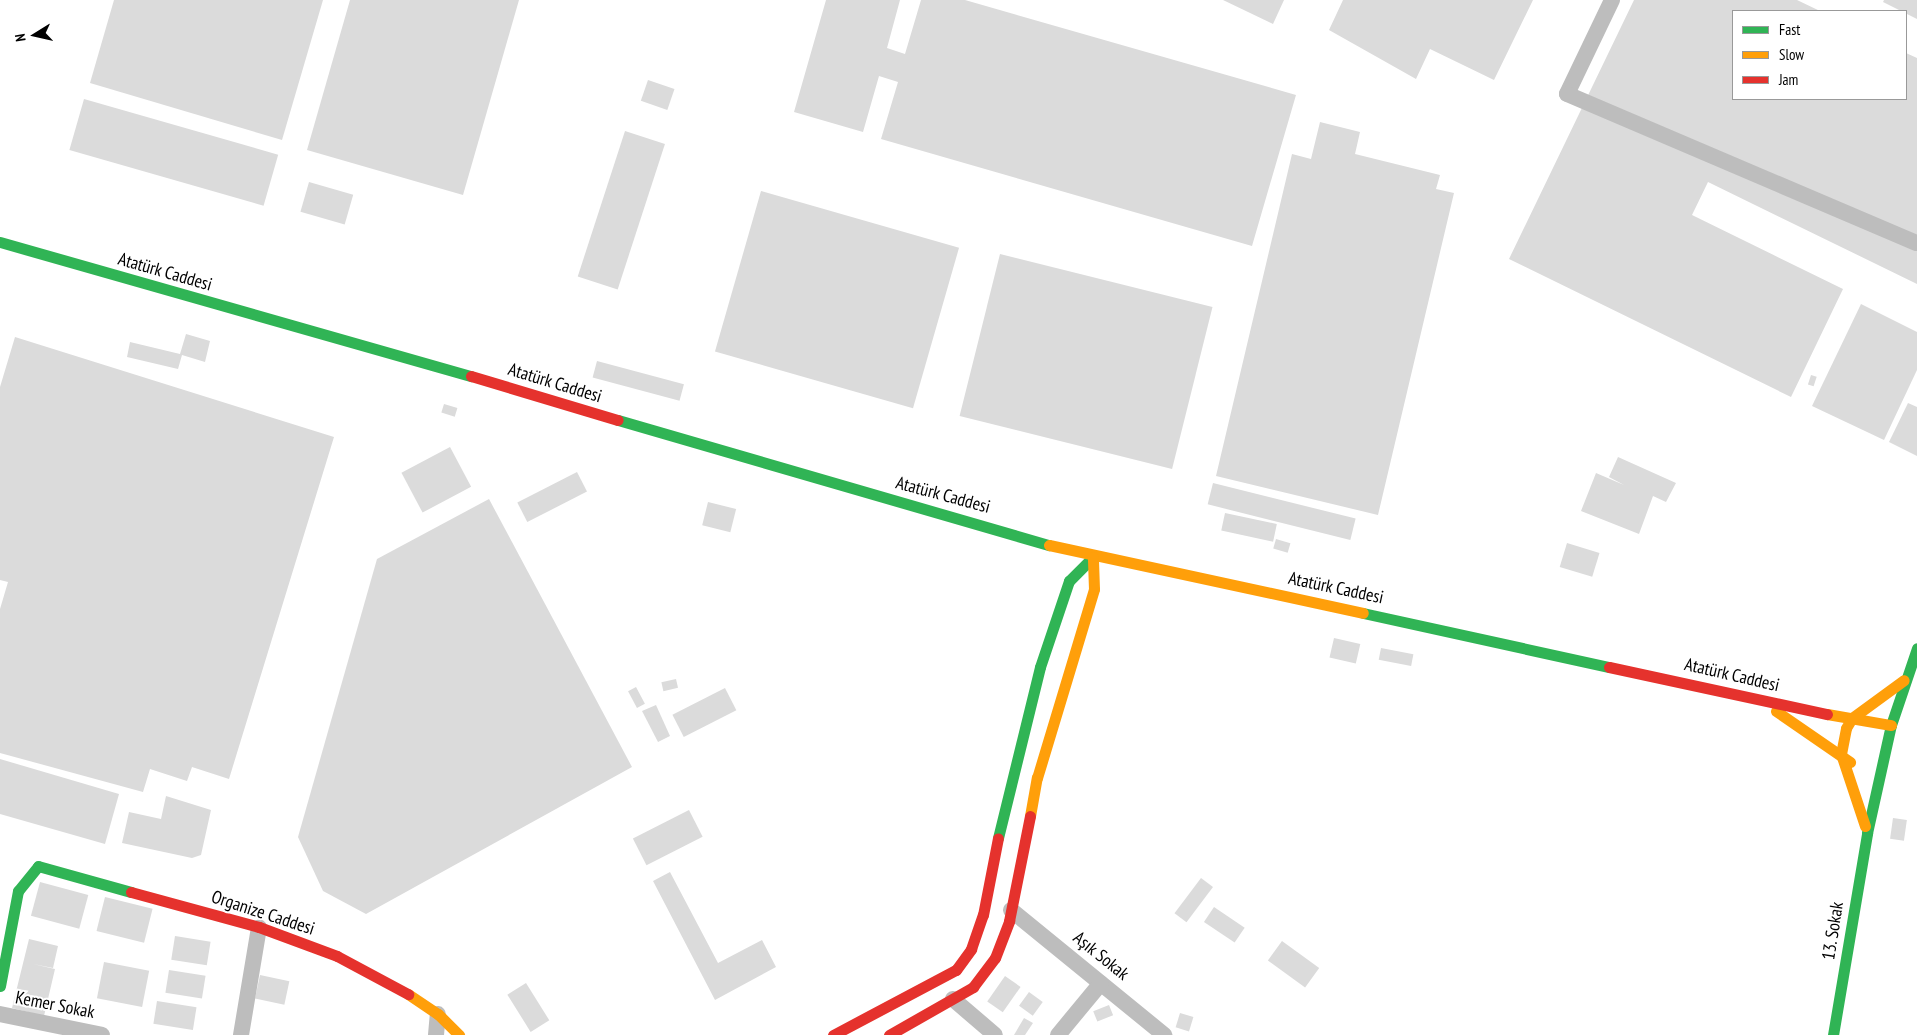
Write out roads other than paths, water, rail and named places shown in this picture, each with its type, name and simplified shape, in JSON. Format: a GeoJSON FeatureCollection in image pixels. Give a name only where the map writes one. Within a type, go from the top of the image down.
{"type":"FeatureCollection","features":[{"type":"Feature","properties":{"kind":"street"},"geometry":{"type":"LineString","coordinates":[[1612,0],[1567,94],[1917,244]]}},
{"type":"Feature","properties":{"kind":"street","name":"Atatürk Caddesi"},"geometry":{"type":"LineString","coordinates":[[0,242],[510,387],[795,474],[1051,542],[1093,557],[1124,560],[1756,700],[1891,725]]}},
{"type":"Feature","properties":{"kind":"street"},"geometry":{"type":"LineString","coordinates":[[889,1035],[973,987],[995,958],[1012,910],[1037,778],[1094,589],[1093,557]]}},
{"type":"Feature","properties":{"kind":"street"},"geometry":{"type":"LineString","coordinates":[[833,1035],[956,970],[971,949],[983,915],[1011,774],[1040,667],[1069,582],[1093,557]]}},
{"type":"Feature","properties":{"kind":"street"},"geometry":{"type":"LineString","coordinates":[[1867,833],[1860,801],[1841,754],[1852,718],[1904,680],[1917,648]]}},
{"type":"Feature","properties":{"kind":"street","name":"13. Sokak"},"geometry":{"type":"LineString","coordinates":[[1833,1035],[1867,833],[1891,725],[1904,680]]}},
{"type":"Feature","properties":{"kind":"street"},"geometry":{"type":"LineString","coordinates":[[1756,700],[1841,754],[1863,771],[1881,770]]}},
{"type":"Feature","properties":{"kind":"street","name":"Organize Caddesi"},"geometry":{"type":"LineString","coordinates":[[0,986],[18,891],[38,866],[259,927],[337,956],[397,987],[438,1014],[459,1035]]}},
{"type":"Feature","properties":{"kind":"street","name":"Aşık Sokak"},"geometry":{"type":"LineString","coordinates":[[1012,910],[1164,1035]]}},
{"type":"Feature","properties":{"kind":"street"},"geometry":{"type":"LineString","coordinates":[[240,1035],[259,927]]}},
{"type":"Feature","properties":{"kind":"street"},"geometry":{"type":"LineString","coordinates":[[1058,1035],[1101,983]]}},
{"type":"Feature","properties":{"kind":"street"},"geometry":{"type":"LineString","coordinates":[[953,999],[995,1035]]}},
{"type":"Feature","properties":{"kind":"street","name":"Kemer Sokak"},"geometry":{"type":"LineString","coordinates":[[0,1014],[102,1035]]}},
{"type":"Feature","properties":{"kind":"street"},"geometry":{"type":"LineString","coordinates":[[436,1035],[438,1014]]}}]}
